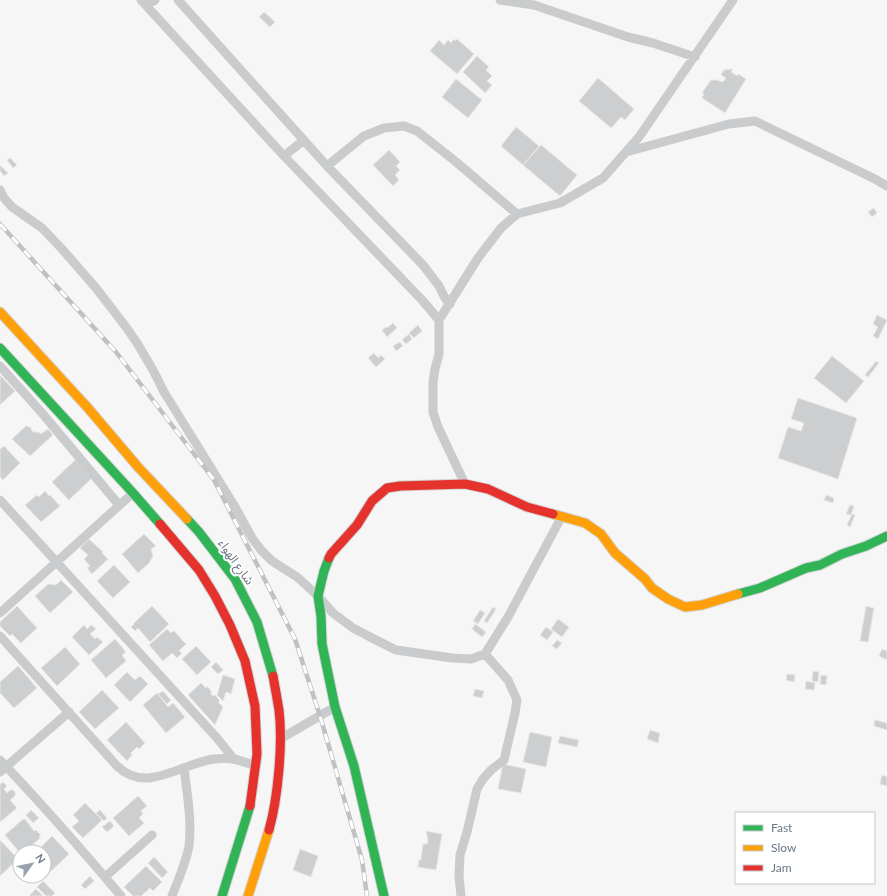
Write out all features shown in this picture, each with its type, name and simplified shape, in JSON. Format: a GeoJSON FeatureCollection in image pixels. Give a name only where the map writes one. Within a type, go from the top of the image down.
{"type":"FeatureCollection","features":[{"type":"Feature","properties":{"kind":"main road","name":"شارع الهواء"},"geometry":{"type":"LineString","coordinates":[[0,312],[88,408],[138,467],[199,532],[236,579],[257,622],[272,670],[279,711],[280,739],[277,788],[271,822],[248,896]]}},
{"type":"Feature","properties":{"kind":"main road"},"geometry":{"type":"LineString","coordinates":[[0,348],[3,358],[133,493],[199,570],[230,625],[244,661],[255,677],[256,766],[249,810],[222,896]]}},
{"type":"Feature","properties":{"kind":"main road"},"geometry":{"type":"LineString","coordinates":[[384,896],[354,766],[335,708],[322,644],[321,616],[318,596],[324,571],[331,554],[357,525],[372,501],[388,488],[400,486],[465,484],[488,488],[527,507],[585,523],[601,534],[615,553],[645,579],[652,588],[668,599],[684,607],[702,605],[760,588],[806,568],[820,565],[842,554],[866,546],[887,536]]}},
{"type":"Feature","properties":{"kind":"main road"},"geometry":{"type":"LineString","coordinates":[[255,677],[272,670]]}},
{"type":"Feature","properties":{"kind":"street"},"geometry":{"type":"LineString","coordinates":[[155,0],[144,3],[284,156],[422,300],[439,320]]}},
{"type":"Feature","properties":{"kind":"street"},"geometry":{"type":"LineString","coordinates":[[178,0],[327,166],[423,266],[439,286],[450,304]]}},
{"type":"Feature","properties":{"kind":"street"},"geometry":{"type":"LineString","coordinates":[[500,0],[534,2],[628,37],[653,43],[695,57]]}},
{"type":"Feature","properties":{"kind":"street"},"geometry":{"type":"LineString","coordinates":[[465,484],[438,427],[433,412],[432,398],[434,375],[439,354],[439,320],[478,258],[501,228],[517,214],[560,203],[603,178],[639,137],[733,0]]}},
{"type":"Feature","properties":{"kind":"street"},"geometry":{"type":"LineString","coordinates":[[626,152],[729,124],[755,121],[874,178],[887,186]]}},
{"type":"Feature","properties":{"kind":"street"},"geometry":{"type":"LineString","coordinates":[[327,166],[364,136],[384,128],[404,126],[417,131],[517,214]]}},
{"type":"Feature","properties":{"kind":"street"},"geometry":{"type":"LineString","coordinates":[[284,156],[304,140]]}},
{"type":"Feature","properties":{"kind":"street"},"geometry":{"type":"LineString","coordinates":[[0,190],[4,198],[12,207],[42,228],[62,249],[96,288],[130,332],[153,370],[164,392],[234,505],[252,538],[261,550],[272,561],[297,577],[318,596],[333,613],[353,628],[396,650],[452,658],[470,658],[485,654],[508,617],[562,516]]}},
{"type":"Feature","properties":{"kind":"street"},"geometry":{"type":"LineString","coordinates":[[0,366],[42,413],[119,505]]}},
{"type":"Feature","properties":{"kind":"street"},"geometry":{"type":"LineString","coordinates":[[0,613],[133,493]]}},
{"type":"Feature","properties":{"kind":"street"},"geometry":{"type":"LineString","coordinates":[[0,500],[217,738],[233,758]]}},
{"type":"Feature","properties":{"kind":"street"},"geometry":{"type":"LineString","coordinates":[[0,636],[117,766],[128,775],[134,778],[147,779],[212,759],[233,758],[256,766]]}},
{"type":"Feature","properties":{"kind":"street"},"geometry":{"type":"LineString","coordinates":[[461,896],[459,876],[460,855],[477,789],[487,774],[504,760],[517,700],[508,680],[485,654]]}},
{"type":"Feature","properties":{"kind":"street"},"geometry":{"type":"LineString","coordinates":[[280,739],[335,708]]}},
{"type":"Feature","properties":{"kind":"street"},"geometry":{"type":"LineString","coordinates":[[69,712],[2,766],[44,806],[122,896]]}},
{"type":"Feature","properties":{"kind":"street"},"geometry":{"type":"LineString","coordinates":[[172,896],[188,848],[190,834],[190,820],[184,768]]}},
{"type":"Feature","properties":{"kind":"street"},"geometry":{"type":"LineString","coordinates":[[105,877],[152,835]]}},
{"type":"Feature","properties":{"kind":"building"},"geometry":{"type":"Polygon","coordinates":[[[264,12],[275,22],[270,27],[259,17],[264,12]]]}},
{"type":"Feature","properties":{"kind":"building"},"geometry":{"type":"Polygon","coordinates":[[[454,39],[455,41],[457,39],[474,54],[457,74],[430,51],[439,40],[444,45],[448,40],[451,43],[454,39]]]}},
{"type":"Feature","properties":{"kind":"building"},"geometry":{"type":"Polygon","coordinates":[[[477,56],[489,67],[486,70],[492,76],[487,81],[492,85],[485,93],[463,72],[477,56]]]}},
{"type":"Feature","properties":{"kind":"building"},"geometry":{"type":"Polygon","coordinates":[[[733,69],[731,72],[746,79],[725,113],[702,98],[704,94],[702,93],[711,80],[723,82],[726,78],[721,75],[724,70],[733,69]]]}},
{"type":"Feature","properties":{"kind":"building"},"geometry":{"type":"Polygon","coordinates":[[[598,78],[634,109],[625,120],[621,117],[611,128],[579,101],[598,78]]]}},
{"type":"Feature","properties":{"kind":"building"},"geometry":{"type":"Polygon","coordinates":[[[456,79],[482,100],[468,118],[442,97],[456,79]]]}},
{"type":"Feature","properties":{"kind":"building"},"geometry":{"type":"Polygon","coordinates":[[[516,127],[539,146],[523,165],[501,146],[516,127]]]}},
{"type":"Feature","properties":{"kind":"building"},"geometry":{"type":"Polygon","coordinates":[[[541,145],[577,175],[560,196],[523,165],[541,145]]]}},
{"type":"Feature","properties":{"kind":"building"},"geometry":{"type":"Polygon","coordinates":[[[389,150],[400,162],[396,166],[400,170],[395,175],[399,180],[393,186],[373,165],[389,150]]]}},
{"type":"Feature","properties":{"kind":"building"},"geometry":{"type":"Polygon","coordinates":[[[10,158],[17,165],[13,168],[7,160],[10,158]]]}},
{"type":"Feature","properties":{"kind":"building"},"geometry":{"type":"Polygon","coordinates":[[[0,166],[8,173],[4,176],[0,171],[0,166]]]}},
{"type":"Feature","properties":{"kind":"building"},"geometry":{"type":"Polygon","coordinates":[[[874,208],[877,213],[872,217],[868,212],[874,208]]]}},
{"type":"Feature","properties":{"kind":"building"},"geometry":{"type":"Polygon","coordinates":[[[877,315],[887,320],[878,339],[873,336],[878,327],[873,324],[877,315]]]}},
{"type":"Feature","properties":{"kind":"building"},"geometry":{"type":"Polygon","coordinates":[[[393,323],[397,328],[387,337],[382,330],[393,323]]]}},
{"type":"Feature","properties":{"kind":"building"},"geometry":{"type":"Polygon","coordinates":[[[418,325],[422,331],[414,338],[409,333],[418,325]]]}},
{"type":"Feature","properties":{"kind":"building"},"geometry":{"type":"Polygon","coordinates":[[[409,334],[412,339],[406,344],[402,340],[409,334]]]}},
{"type":"Feature","properties":{"kind":"building"},"geometry":{"type":"Polygon","coordinates":[[[400,342],[403,346],[396,351],[393,346],[400,342]]]}},
{"type":"Feature","properties":{"kind":"building"},"geometry":{"type":"Polygon","coordinates":[[[374,353],[378,358],[381,355],[385,359],[376,367],[368,358],[374,353]]]}},
{"type":"Feature","properties":{"kind":"building"},"geometry":{"type":"Polygon","coordinates":[[[832,356],[864,381],[846,403],[814,378],[832,356]]]}},
{"type":"Feature","properties":{"kind":"building"},"geometry":{"type":"Polygon","coordinates":[[[876,361],[879,363],[868,377],[865,375],[876,361]]]}},
{"type":"Feature","properties":{"kind":"building"},"geometry":{"type":"Polygon","coordinates":[[[0,375],[15,391],[0,405],[0,375]]]}},
{"type":"Feature","properties":{"kind":"building"},"geometry":{"type":"Polygon","coordinates":[[[798,398],[857,418],[838,479],[778,458],[788,427],[801,431],[804,423],[791,419],[798,398]]]}},
{"type":"Feature","properties":{"kind":"building"},"geometry":{"type":"Polygon","coordinates":[[[26,426],[30,427],[33,432],[38,432],[41,434],[48,429],[53,435],[30,456],[12,439],[26,426]]]}},
{"type":"Feature","properties":{"kind":"building"},"geometry":{"type":"Polygon","coordinates":[[[4,446],[20,463],[3,480],[0,477],[0,449],[4,446]]]}},
{"type":"Feature","properties":{"kind":"building"},"geometry":{"type":"Polygon","coordinates":[[[75,460],[92,478],[69,500],[52,482],[75,460]]]}},
{"type":"Feature","properties":{"kind":"building"},"geometry":{"type":"Polygon","coordinates":[[[45,491],[60,506],[41,522],[25,505],[37,495],[39,497],[45,491]]]}},
{"type":"Feature","properties":{"kind":"building"},"geometry":{"type":"Polygon","coordinates":[[[826,495],[834,498],[833,503],[824,500],[826,495]]]}},
{"type":"Feature","properties":{"kind":"building"},"geometry":{"type":"Polygon","coordinates":[[[850,505],[854,506],[851,515],[846,514],[850,505]]]}},
{"type":"Feature","properties":{"kind":"building"},"geometry":{"type":"Polygon","coordinates":[[[852,514],[855,515],[850,527],[847,525],[852,514]]]}},
{"type":"Feature","properties":{"kind":"building"},"geometry":{"type":"Polygon","coordinates":[[[144,534],[156,546],[151,549],[153,556],[149,563],[138,573],[122,554],[144,534]]]}},
{"type":"Feature","properties":{"kind":"building"},"geometry":{"type":"Polygon","coordinates":[[[89,539],[108,559],[92,574],[87,568],[90,566],[84,559],[88,555],[80,548],[89,539]]]}},
{"type":"Feature","properties":{"kind":"building"},"geometry":{"type":"Polygon","coordinates":[[[114,565],[130,582],[113,598],[97,581],[114,565]]]}},
{"type":"Feature","properties":{"kind":"building"},"geometry":{"type":"Polygon","coordinates":[[[61,580],[73,592],[50,613],[35,596],[48,584],[56,585],[61,580]]]}},
{"type":"Feature","properties":{"kind":"building"},"geometry":{"type":"Polygon","coordinates":[[[17,606],[37,628],[21,643],[12,634],[10,636],[0,626],[0,622],[17,606]]]}},
{"type":"Feature","properties":{"kind":"building"},"geometry":{"type":"Polygon","coordinates":[[[152,606],[169,624],[150,642],[138,628],[135,631],[131,627],[152,606]]]}},
{"type":"Feature","properties":{"kind":"building"},"geometry":{"type":"Polygon","coordinates":[[[866,606],[874,608],[868,642],[860,641],[866,606]]]}},
{"type":"Feature","properties":{"kind":"building"},"geometry":{"type":"Polygon","coordinates":[[[493,607],[496,609],[487,623],[484,621],[493,607]]]}},
{"type":"Feature","properties":{"kind":"building"},"geometry":{"type":"Polygon","coordinates":[[[480,610],[485,613],[478,624],[473,621],[480,610]]]}},
{"type":"Feature","properties":{"kind":"building"},"geometry":{"type":"Polygon","coordinates":[[[558,619],[569,627],[562,637],[551,629],[558,619]]]}},
{"type":"Feature","properties":{"kind":"building"},"geometry":{"type":"Polygon","coordinates":[[[475,624],[486,632],[482,637],[472,629],[475,624]]]}},
{"type":"Feature","properties":{"kind":"building"},"geometry":{"type":"Polygon","coordinates":[[[84,625],[87,629],[91,625],[96,629],[90,634],[95,639],[97,637],[103,642],[89,655],[72,637],[84,625]]]}},
{"type":"Feature","properties":{"kind":"building"},"geometry":{"type":"Polygon","coordinates":[[[546,627],[553,632],[547,640],[540,635],[546,627]]]}},
{"type":"Feature","properties":{"kind":"building"},"geometry":{"type":"Polygon","coordinates":[[[167,629],[171,633],[174,631],[186,644],[179,651],[182,653],[177,658],[172,653],[163,661],[149,645],[167,629]]]}},
{"type":"Feature","properties":{"kind":"building"},"geometry":{"type":"Polygon","coordinates":[[[115,639],[126,652],[122,655],[126,661],[106,678],[91,660],[115,639]]]}},
{"type":"Feature","properties":{"kind":"building"},"geometry":{"type":"Polygon","coordinates":[[[557,640],[562,643],[557,649],[552,646],[557,640]]]}},
{"type":"Feature","properties":{"kind":"building"},"geometry":{"type":"Polygon","coordinates":[[[196,646],[211,662],[197,675],[182,659],[196,646]]]}},
{"type":"Feature","properties":{"kind":"building"},"geometry":{"type":"Polygon","coordinates":[[[65,647],[80,664],[57,686],[41,668],[65,647]]]}},
{"type":"Feature","properties":{"kind":"building"},"geometry":{"type":"Polygon","coordinates":[[[882,649],[887,651],[887,660],[879,656],[882,649]]]}},
{"type":"Feature","properties":{"kind":"building"},"geometry":{"type":"Polygon","coordinates":[[[216,662],[223,670],[218,674],[211,667],[216,662]]]}},
{"type":"Feature","properties":{"kind":"building"},"geometry":{"type":"Polygon","coordinates":[[[18,666],[37,688],[14,708],[0,693],[0,682],[18,666]]]}},
{"type":"Feature","properties":{"kind":"building"},"geometry":{"type":"Polygon","coordinates":[[[813,671],[819,672],[818,682],[812,681],[813,671]]]}},
{"type":"Feature","properties":{"kind":"building"},"geometry":{"type":"Polygon","coordinates":[[[127,672],[135,680],[140,676],[148,684],[130,702],[114,685],[127,672]]]}},
{"type":"Feature","properties":{"kind":"building"},"geometry":{"type":"Polygon","coordinates":[[[787,674],[795,675],[794,682],[786,680],[787,674]]]}},
{"type":"Feature","properties":{"kind":"building"},"geometry":{"type":"Polygon","coordinates":[[[223,675],[235,679],[231,694],[226,692],[223,701],[217,695],[223,675]]]}},
{"type":"Feature","properties":{"kind":"building"},"geometry":{"type":"Polygon","coordinates":[[[821,675],[827,676],[826,685],[820,684],[821,675]]]}},
{"type":"Feature","properties":{"kind":"building"},"geometry":{"type":"Polygon","coordinates":[[[806,681],[815,683],[814,690],[805,689],[806,681]]]}},
{"type":"Feature","properties":{"kind":"building"},"geometry":{"type":"Polygon","coordinates":[[[201,683],[206,688],[207,686],[212,692],[210,693],[213,696],[215,695],[220,701],[218,702],[223,707],[215,725],[188,695],[201,683]]]}},
{"type":"Feature","properties":{"kind":"building"},"geometry":{"type":"Polygon","coordinates":[[[475,689],[484,691],[482,698],[473,696],[475,689]]]}},
{"type":"Feature","properties":{"kind":"building"},"geometry":{"type":"Polygon","coordinates":[[[102,690],[119,708],[95,729],[79,712],[102,690]]]}},
{"type":"Feature","properties":{"kind":"building"},"geometry":{"type":"Polygon","coordinates":[[[163,691],[171,700],[167,704],[158,694],[163,691]]]}},
{"type":"Feature","properties":{"kind":"building"},"geometry":{"type":"Polygon","coordinates":[[[157,693],[168,707],[173,703],[185,717],[166,733],[143,705],[157,693]]]}},
{"type":"Feature","properties":{"kind":"building"},"geometry":{"type":"Polygon","coordinates":[[[875,720],[887,723],[887,730],[874,726],[875,720]]]}},
{"type":"Feature","properties":{"kind":"building"},"geometry":{"type":"Polygon","coordinates":[[[126,722],[145,743],[139,749],[137,747],[131,753],[132,755],[127,761],[107,740],[126,722]]]}},
{"type":"Feature","properties":{"kind":"building"},"geometry":{"type":"Polygon","coordinates":[[[650,730],[660,733],[658,743],[647,739],[650,730]]]}},
{"type":"Feature","properties":{"kind":"building"},"geometry":{"type":"Polygon","coordinates":[[[530,732],[552,737],[546,767],[523,762],[530,732]]]}},
{"type":"Feature","properties":{"kind":"building"},"geometry":{"type":"Polygon","coordinates":[[[560,736],[579,740],[577,747],[558,743],[560,736]]]}},
{"type":"Feature","properties":{"kind":"building"},"geometry":{"type":"Polygon","coordinates":[[[503,764],[526,769],[521,793],[498,789],[503,764]]]}},
{"type":"Feature","properties":{"kind":"building"},"geometry":{"type":"Polygon","coordinates":[[[882,775],[887,777],[887,786],[880,784],[882,775]]]}},
{"type":"Feature","properties":{"kind":"building"},"geometry":{"type":"Polygon","coordinates":[[[3,782],[7,786],[4,789],[7,793],[10,790],[15,792],[15,796],[10,800],[17,808],[0,822],[0,784],[3,782]]]}},
{"type":"Feature","properties":{"kind":"building"},"geometry":{"type":"Polygon","coordinates":[[[138,796],[147,806],[141,811],[143,814],[139,818],[144,823],[129,836],[113,818],[138,796]]]}},
{"type":"Feature","properties":{"kind":"building"},"geometry":{"type":"Polygon","coordinates":[[[85,803],[102,820],[83,838],[72,827],[79,821],[73,815],[85,803]]]}},
{"type":"Feature","properties":{"kind":"building"},"geometry":{"type":"Polygon","coordinates":[[[31,810],[39,818],[33,823],[26,815],[31,810]]]}},
{"type":"Feature","properties":{"kind":"building"},"geometry":{"type":"Polygon","coordinates":[[[100,810],[107,818],[104,821],[96,813],[100,810]]]}},
{"type":"Feature","properties":{"kind":"building"},"geometry":{"type":"Polygon","coordinates":[[[23,819],[25,819],[34,831],[36,830],[41,835],[34,844],[12,844],[5,835],[23,819]]]}},
{"type":"Feature","properties":{"kind":"building"},"geometry":{"type":"Polygon","coordinates":[[[110,821],[114,826],[107,832],[102,827],[110,821]]]}},
{"type":"Feature","properties":{"kind":"building"},"geometry":{"type":"Polygon","coordinates":[[[426,831],[442,834],[436,870],[418,867],[419,860],[421,860],[423,844],[427,844],[428,840],[426,831]]]}},
{"type":"Feature","properties":{"kind":"building"},"geometry":{"type":"Polygon","coordinates":[[[52,836],[69,854],[52,870],[52,844],[44,844],[52,836]]]}},
{"type":"Feature","properties":{"kind":"building"},"geometry":{"type":"Polygon","coordinates":[[[0,840],[12,853],[12,865],[0,876],[0,840]]]}},
{"type":"Feature","properties":{"kind":"building"},"geometry":{"type":"Polygon","coordinates":[[[300,849],[318,856],[311,877],[293,870],[300,849]]]}},
{"type":"Feature","properties":{"kind":"building"},"geometry":{"type":"Polygon","coordinates":[[[154,857],[168,872],[162,878],[148,863],[154,857]]]}},
{"type":"Feature","properties":{"kind":"building"},"geometry":{"type":"Polygon","coordinates":[[[146,866],[162,882],[153,891],[150,888],[141,896],[133,896],[124,887],[146,866]]]}},
{"type":"Feature","properties":{"kind":"building"},"geometry":{"type":"Polygon","coordinates":[[[90,876],[94,881],[85,889],[81,885],[90,876]]]}},
{"type":"Feature","properties":{"kind":"building"},"geometry":{"type":"Polygon","coordinates":[[[40,884],[46,884],[55,893],[52,896],[46,896],[37,887],[40,884]]]}},
{"type":"Feature","properties":{"kind":"building"},"geometry":{"type":"Polygon","coordinates":[[[36,889],[43,896],[29,896],[36,889]]]}},
{"type":"Feature","properties":{"kind":"railway"},"geometry":{"type":"LineString","coordinates":[[0,224],[116,352],[214,480],[295,639],[320,716],[362,860],[367,896]]}},
{"type":"Feature","properties":{"kind":"traffic: fast"},"geometry":{"type":"LineString","coordinates":[[0,348],[160,524]]}},
{"type":"Feature","properties":{"kind":"traffic: fast"},"geometry":{"type":"LineString","coordinates":[[187,519],[199,532],[235,579],[257,622],[273,676]]}},
{"type":"Feature","properties":{"kind":"traffic: fast"},"geometry":{"type":"LineString","coordinates":[[738,594],[760,588],[806,568],[820,565],[842,554],[866,546],[887,536]]}},
{"type":"Feature","properties":{"kind":"traffic: fast"},"geometry":{"type":"LineString","coordinates":[[329,558],[318,596],[321,616],[322,644],[335,707],[354,766],[384,896]]}},
{"type":"Feature","properties":{"kind":"traffic: fast"},"geometry":{"type":"LineString","coordinates":[[222,896],[250,806]]}},
{"type":"Feature","properties":{"kind":"traffic: slow"},"geometry":{"type":"LineString","coordinates":[[0,312],[88,408],[138,467],[187,519]]}},
{"type":"Feature","properties":{"kind":"traffic: slow"},"geometry":{"type":"LineString","coordinates":[[553,514],[585,523],[601,534],[615,553],[645,579],[652,588],[668,599],[685,607],[702,605],[738,594]]}},
{"type":"Feature","properties":{"kind":"traffic: slow"},"geometry":{"type":"LineString","coordinates":[[248,896],[269,830]]}},
{"type":"Feature","properties":{"kind":"traffic: jam"},"geometry":{"type":"LineString","coordinates":[[329,558],[357,525],[372,501],[387,488],[400,486],[465,484],[488,489],[527,507],[553,514]]}},
{"type":"Feature","properties":{"kind":"traffic: jam"},"geometry":{"type":"LineString","coordinates":[[160,524],[199,570],[230,625],[245,661],[255,706],[257,754],[250,806]]}},
{"type":"Feature","properties":{"kind":"traffic: jam"},"geometry":{"type":"LineString","coordinates":[[269,830],[275,802],[280,754],[279,710],[273,676]]}}]}
